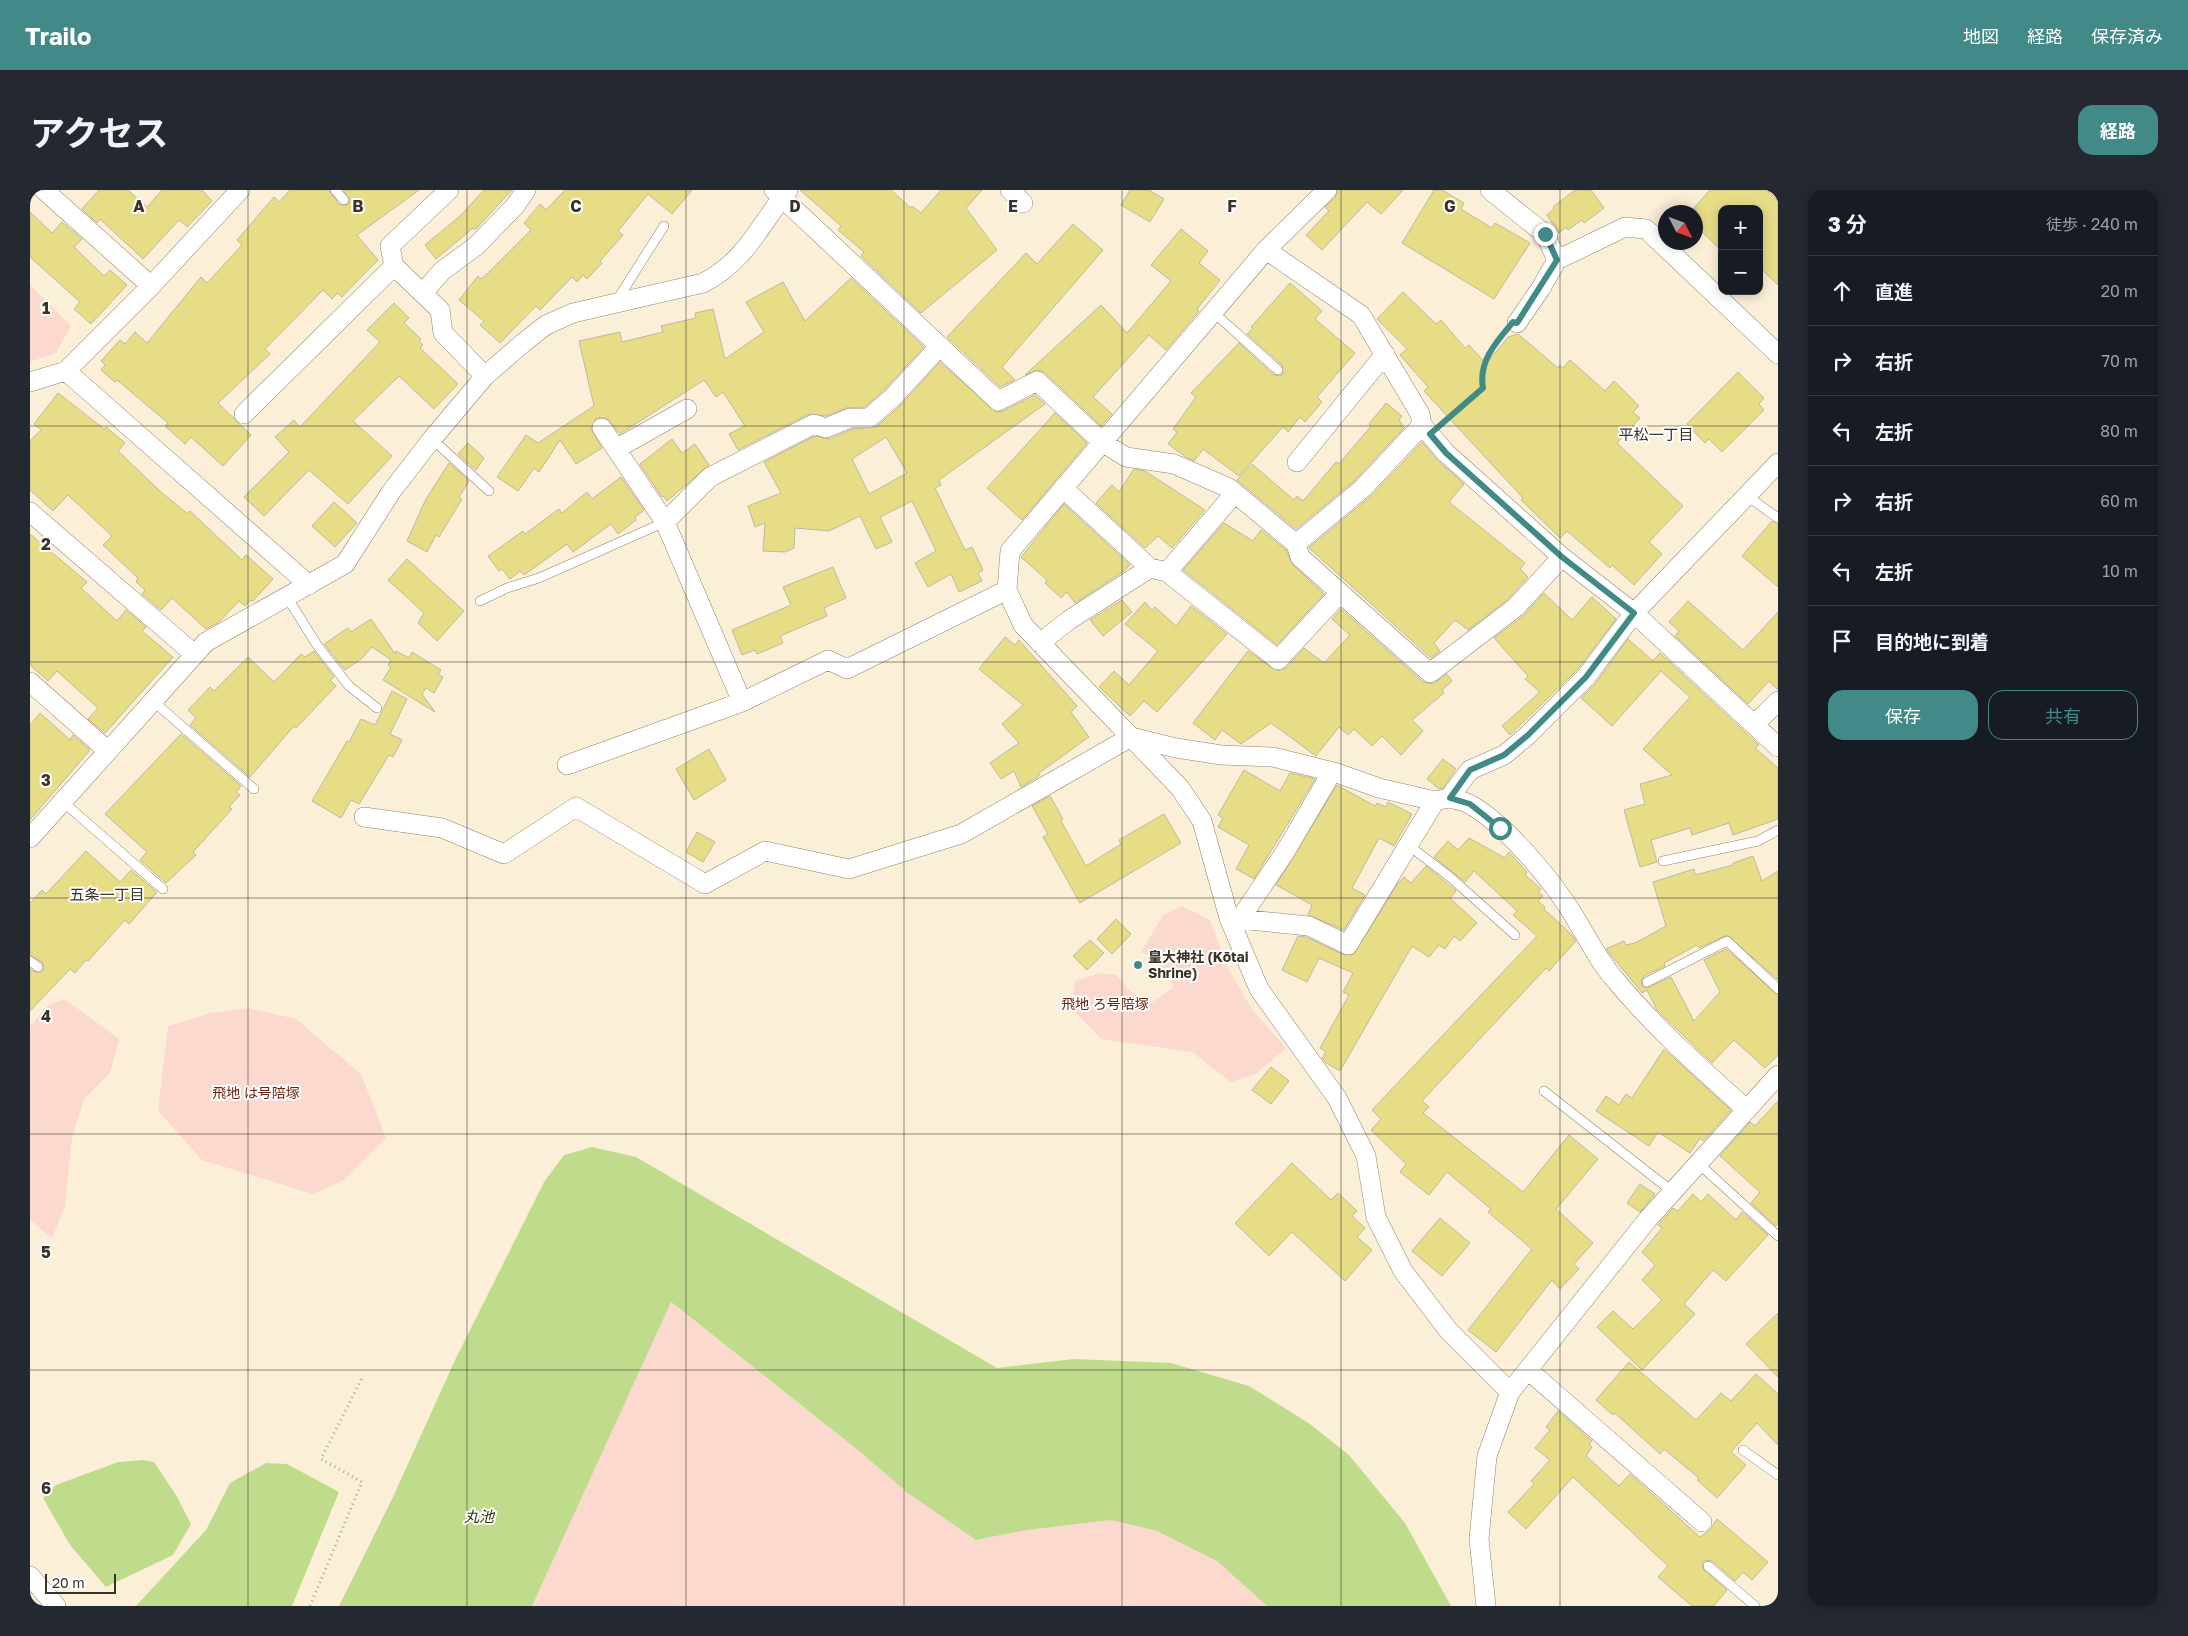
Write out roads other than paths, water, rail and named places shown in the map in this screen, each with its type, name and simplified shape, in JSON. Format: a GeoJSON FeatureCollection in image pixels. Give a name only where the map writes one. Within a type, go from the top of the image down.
{"type":"FeatureCollection","features":[{"type":"Feature","properties":{"kind":"street"},"geometry":{"type":"LineString","coordinates":[[44,190],[151,286]]}},
{"type":"Feature","properties":{"kind":"street"},"geometry":{"type":"LineString","coordinates":[[450,190],[390,246],[394,266],[440,310],[443,333],[484,376]]}},
{"type":"Feature","properties":{"kind":"street"},"geometry":{"type":"LineString","coordinates":[[423,293],[442,271],[476,246],[515,206],[526,190]]}},
{"type":"Feature","properties":{"kind":"street"},"geometry":{"type":"LineString","coordinates":[[1327,190],[1266,250],[1010,551],[1007,590],[1022,625],[1180,788],[1202,822],[1259,989],[1337,1098],[1366,1156],[1376,1217],[1403,1271],[1448,1330],[1510,1392]]}},
{"type":"Feature","properties":{"kind":"street"},"geometry":{"type":"LineString","coordinates":[[1490,190],[1545,234],[1557,260]]}},
{"type":"Feature","properties":{"kind":"street"},"geometry":{"type":"LineString","coordinates":[[30,382],[66,371],[151,286],[234,192]]}},
{"type":"Feature","properties":{"kind":"street"},"geometry":{"type":"LineString","coordinates":[[30,838],[107,750],[206,642],[345,564],[391,492],[484,376],[546,325],[572,313],[703,283],[722,274],[744,252],[782,192],[939,347],[998,401],[1037,381],[1102,442],[1126,457],[1174,464],[1229,488],[1296,544],[1300,556],[1339,594],[1430,673],[1516,607],[1562,557]]}},
{"type":"Feature","properties":{"kind":"street"},"geometry":{"type":"LineString","coordinates":[[1517,323],[1557,260],[1625,227],[1646,229],[1778,354]]}},
{"type":"Feature","properties":{"kind":"street"},"geometry":{"type":"LineString","coordinates":[[1266,250],[1361,315],[1420,414],[1426,429],[1446,453],[1562,557],[1634,613],[1778,747]]}},
{"type":"Feature","properties":{"kind":"street"},"geometry":{"type":"LineString","coordinates":[[244,414],[394,266]]}},
{"type":"Feature","properties":{"kind":"street"},"geometry":{"type":"LineString","coordinates":[[664,522],[710,477],[796,433],[814,424],[826,428],[850,418],[868,418],[892,398],[939,347]]}},
{"type":"Feature","properties":{"kind":"street"},"geometry":{"type":"LineString","coordinates":[[1297,462],[1385,354]]}},
{"type":"Feature","properties":{"kind":"street"},"geometry":{"type":"LineString","coordinates":[[66,371],[309,585]]}},
{"type":"Feature","properties":{"kind":"street"},"geometry":{"type":"LineString","coordinates":[[616,450],[687,409]]}},
{"type":"Feature","properties":{"kind":"street"},"geometry":{"type":"LineString","coordinates":[[602,428],[664,522],[742,702]]}},
{"type":"Feature","properties":{"kind":"street"},"geometry":{"type":"LineString","coordinates":[[1296,544],[1363,488],[1426,429]]}},
{"type":"Feature","properties":{"kind":"street"},"geometry":{"type":"LineString","coordinates":[[1235,919],[1309,926],[1348,945],[1408,845],[1442,800],[1470,770],[1504,755],[1528,735],[1586,677],[1634,613],[1778,463]]}},
{"type":"Feature","properties":{"kind":"street"},"geometry":{"type":"LineString","coordinates":[[1063,488],[1158,570],[1278,660],[1339,594]]}},
{"type":"Feature","properties":{"kind":"street"},"geometry":{"type":"LineString","coordinates":[[1040,643],[1069,620],[1158,570],[1235,493]]}},
{"type":"Feature","properties":{"kind":"street"},"geometry":{"type":"LineString","coordinates":[[30,512],[194,654]]}},
{"type":"Feature","properties":{"kind":"street"},"geometry":{"type":"LineString","coordinates":[[567,765],[742,702],[828,660],[847,669],[1007,590]]}},
{"type":"Feature","properties":{"kind":"street"},"geometry":{"type":"LineString","coordinates":[[30,682],[107,750]]}},
{"type":"Feature","properties":{"kind":"street"},"geometry":{"type":"LineString","coordinates":[[1754,725],[1778,701]]}},
{"type":"Feature","properties":{"kind":"street"},"geometry":{"type":"LineString","coordinates":[[364,817],[442,828],[504,854],[576,807],[705,884],[765,851],[849,869],[961,834],[1131,737],[1176,748],[1221,755],[1273,757],[1332,772],[1379,788],[1470,804],[1526,854],[1551,883],[1573,914],[1600,962],[1618,984],[1673,1043],[1747,1110]]}},
{"type":"Feature","properties":{"kind":"street"},"geometry":{"type":"LineString","coordinates":[[1235,919],[1285,852],[1332,772]]}},
{"type":"Feature","properties":{"kind":"street"},"geometry":{"type":"LineString","coordinates":[[1486,1606],[1479,1539],[1487,1456],[1510,1392],[1648,1219],[1776,1080]]}},
{"type":"Feature","properties":{"kind":"street"},"geometry":{"type":"LineString","coordinates":[[1528,1370],[1702,1522]]}},
{"type":"Feature","properties":{"kind":"street"},"geometry":{"type":"LineString","coordinates":[[30,1576],[56,1606]]}},
{"type":"Feature","properties":{"kind":"lane"},"geometry":{"type":"LineString","coordinates":[[335,190],[344,200]]}},
{"type":"Feature","properties":{"kind":"lane"},"geometry":{"type":"LineString","coordinates":[[616,303],[664,226]]}},
{"type":"Feature","properties":{"kind":"lane"},"geometry":{"type":"LineString","coordinates":[[1213,312],[1278,370]]}},
{"type":"Feature","properties":{"kind":"lane"},"geometry":{"type":"LineString","coordinates":[[432,439],[489,491]]}},
{"type":"Feature","properties":{"kind":"lane"},"geometry":{"type":"LineString","coordinates":[[1747,496],[1778,518]]}},
{"type":"Feature","properties":{"kind":"lane"},"geometry":{"type":"LineString","coordinates":[[480,601],[507,588],[539,578],[664,522]]}},
{"type":"Feature","properties":{"kind":"lane"},"geometry":{"type":"LineString","coordinates":[[287,597],[317,645],[349,686],[377,708]]}},
{"type":"Feature","properties":{"kind":"lane"},"geometry":{"type":"LineString","coordinates":[[153,701],[254,789]]}},
{"type":"Feature","properties":{"kind":"lane"},"geometry":{"type":"LineString","coordinates":[[62,801],[163,889]]}},
{"type":"Feature","properties":{"kind":"lane"},"geometry":{"type":"LineString","coordinates":[[1663,861],[1758,841],[1778,830]]}},
{"type":"Feature","properties":{"kind":"lane"},"geometry":{"type":"LineString","coordinates":[[1408,845],[1450,877],[1515,935]]}},
{"type":"Feature","properties":{"kind":"lane"},"geometry":{"type":"LineString","coordinates":[[1647,982],[1727,941],[1778,989]]}},
{"type":"Feature","properties":{"kind":"lane"},"geometry":{"type":"LineString","coordinates":[[30,960],[38,967]]}},
{"type":"Feature","properties":{"kind":"lane"},"geometry":{"type":"LineString","coordinates":[[1544,1091],[1673,1192]]}},
{"type":"Feature","properties":{"kind":"lane"},"geometry":{"type":"LineString","coordinates":[[1699,1164],[1778,1236]]}},
{"type":"Feature","properties":{"kind":"lane"},"geometry":{"type":"LineString","coordinates":[[1742,1450],[1778,1475]]}},
{"type":"Feature","properties":{"kind":"lane"},"geometry":{"type":"LineString","coordinates":[[1708,1566],[1756,1606]]}},
{"type":"Feature","properties":{"kind":"water","name":"丸池"},"geometry":{"type":"Polygon","coordinates":[[[592,1147],[636,1157],[997,1368],[1074,1359],[1171,1363],[1249,1386],[1310,1424],[1349,1455],[1405,1523],[1451,1606],[1267,1606],[1217,1561],[1157,1531],[1111,1520],[1027,1530],[976,1540],[909,1494],[859,1451],[671,1302],[532,1606],[339,1606],[393,1497],[455,1360],[544,1182],[564,1155],[592,1147]]]}},
{"type":"Feature","properties":{"kind":"water"},"geometry":{"type":"Polygon","coordinates":[[[143,1460],[154,1462],[176,1495],[191,1524],[173,1555],[106,1587],[70,1545],[43,1498],[56,1485],[118,1462],[143,1460]]]}},
{"type":"Feature","properties":{"kind":"water"},"geometry":{"type":"Polygon","coordinates":[[[266,1463],[287,1464],[339,1492],[292,1606],[136,1606],[206,1530],[230,1483],[266,1463]]]}},
{"type":"Feature","properties":{"kind":"place","name":"皇大神社 (Kōtai Shrine)"},"geometry":{"type":"Point","coordinates":[1138,965]}},
{"type":"Feature","properties":{"kind":"district","name":"平松一丁目"},"geometry":{"type":"Point","coordinates":[1656,435]}},
{"type":"Feature","properties":{"kind":"district","name":"五条一丁目"},"geometry":{"type":"Point","coordinates":[107,895]}},
{"type":"Feature","properties":{"kind":"park label","name":"飛地 ろ号陪塚"},"geometry":{"type":"Point","coordinates":[1105,1004]}},
{"type":"Feature","properties":{"kind":"park label","name":"飛地 は号陪塚"},"geometry":{"type":"Point","coordinates":[256,1093]}}]}
